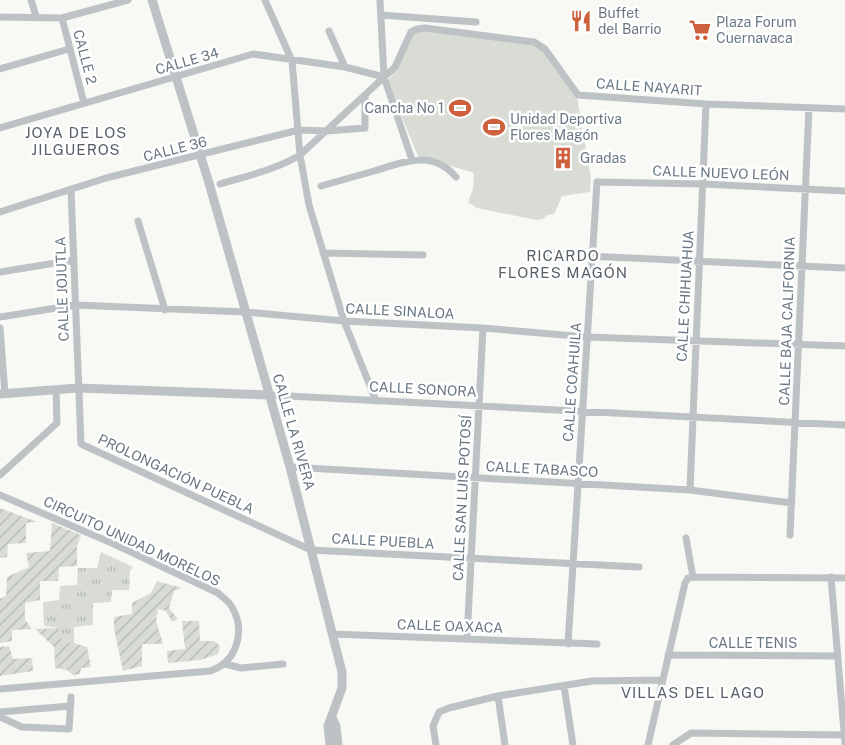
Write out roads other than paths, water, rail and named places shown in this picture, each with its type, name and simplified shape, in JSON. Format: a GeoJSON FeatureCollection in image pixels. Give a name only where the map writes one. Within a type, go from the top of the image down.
{"type":"FeatureCollection","features":[{"type":"Feature","properties":{"kind":"street"},"geometry":{"type":"LineString","coordinates":[[31,0],[36,16]]}},
{"type":"Feature","properties":{"kind":"street"},"geometry":{"type":"LineString","coordinates":[[0,17],[36,16],[62,18],[128,0]]}},
{"type":"Feature","properties":{"kind":"street","name":"CALLE LA RIVERA"},"geometry":{"type":"LineString","coordinates":[[152,0],[201,156],[290,467],[332,634],[343,679],[342,688],[332,717],[336,726],[334,742]]}},
{"type":"Feature","properties":{"kind":"street"},"geometry":{"type":"LineString","coordinates":[[265,0],[292,61],[300,155],[309,205],[344,321],[376,401]]}},
{"type":"Feature","properties":{"kind":"street"},"geometry":{"type":"LineString","coordinates":[[380,0],[384,77],[412,160]]}},
{"type":"Feature","properties":{"kind":"street"},"geometry":{"type":"LineString","coordinates":[[381,15],[476,22]]}},
{"type":"Feature","properties":{"kind":"street","name":"CALLE 2"},"geometry":{"type":"LineString","coordinates":[[62,18],[84,103]]}},
{"type":"Feature","properties":{"kind":"street","name":"CALLE NAYARIT"},"geometry":{"type":"LineString","coordinates":[[384,77],[395,66],[411,32],[417,29],[434,28],[534,42],[545,49],[578,95],[706,104],[845,109]]}},
{"type":"Feature","properties":{"kind":"street"},"geometry":{"type":"LineString","coordinates":[[329,30],[345,67]]}},
{"type":"Feature","properties":{"kind":"street"},"geometry":{"type":"LineString","coordinates":[[0,68],[69,49]]}},
{"type":"Feature","properties":{"kind":"street","name":"CALLE 34"},"geometry":{"type":"LineString","coordinates":[[0,128],[253,54],[345,67],[384,77]]}},
{"type":"Feature","properties":{"kind":"street"},"geometry":{"type":"LineString","coordinates":[[220,184],[270,170],[300,155],[327,132],[384,77]]}},
{"type":"Feature","properties":{"kind":"street","name":"CALLE 36"},"geometry":{"type":"LineString","coordinates":[[0,212],[106,178],[201,156],[299,130],[327,132],[365,128],[365,96]]}},
{"type":"Feature","properties":{"kind":"street","name":"CALLE CHIHUAHUA"},"geometry":{"type":"LineString","coordinates":[[690,490],[706,104]]}},
{"type":"Feature","properties":{"kind":"street","name":"CALLE BAJA CALIFORNIA"},"geometry":{"type":"LineString","coordinates":[[790,535],[809,108]]}},
{"type":"Feature","properties":{"kind":"street"},"geometry":{"type":"LineString","coordinates":[[322,186],[412,160],[441,163],[456,177]]}},
{"type":"Feature","properties":{"kind":"street","name":"CALLE NUEVO LEÓN"},"geometry":{"type":"LineString","coordinates":[[597,182],[703,184],[845,191]]}},
{"type":"Feature","properties":{"kind":"street","name":"CALLE COAHUILA"},"geometry":{"type":"LineString","coordinates":[[568,644],[597,182]]}},
{"type":"Feature","properties":{"kind":"street","name":"CALLE JOJUTLA"},"geometry":{"type":"LineString","coordinates":[[71,189],[78,388]]}},
{"type":"Feature","properties":{"kind":"street"},"geometry":{"type":"LineString","coordinates":[[138,221],[165,310]]}},
{"type":"Feature","properties":{"kind":"street"},"geometry":{"type":"LineString","coordinates":[[323,253],[423,255]]}},
{"type":"Feature","properties":{"kind":"street"},"geometry":{"type":"LineString","coordinates":[[544,254],[845,268]]}},
{"type":"Feature","properties":{"kind":"street"},"geometry":{"type":"LineString","coordinates":[[0,272],[74,260]]}},
{"type":"Feature","properties":{"kind":"street","name":"CALLE SINALOA"},"geometry":{"type":"LineString","coordinates":[[0,316],[75,305],[245,312],[344,321],[483,328],[587,337],[845,346]]}},
{"type":"Feature","properties":{"kind":"street"},"geometry":{"type":"LineString","coordinates":[[0,328],[2,394]]}},
{"type":"Feature","properties":{"kind":"street","name":"CALLE SAN LUIS POTOSÍ"},"geometry":{"type":"LineString","coordinates":[[467,639],[483,328]]}},
{"type":"Feature","properties":{"kind":"street","name":"CALLE SONORA"},"geometry":{"type":"LineString","coordinates":[[2,394],[78,388],[269,395],[845,425]]}},
{"type":"Feature","properties":{"kind":"street","name":"PROLONGACIÓN PUEBLA"},"geometry":{"type":"LineString","coordinates":[[78,388],[81,444],[311,550]]}},
{"type":"Feature","properties":{"kind":"street"},"geometry":{"type":"LineString","coordinates":[[0,474],[57,424],[56,389]]}},
{"type":"Feature","properties":{"kind":"street","name":"CALLE TABASCO"},"geometry":{"type":"LineString","coordinates":[[290,467],[690,490],[792,503]]}},
{"type":"Feature","properties":{"kind":"street","name":"CIRCUITO UNIDAD MORELOS"},"geometry":{"type":"LineString","coordinates":[[0,496],[114,544],[218,593],[231,605],[237,619],[239,635],[233,654],[225,664]]}},
{"type":"Feature","properties":{"kind":"street"},"geometry":{"type":"LineString","coordinates":[[686,538],[693,576]]}},
{"type":"Feature","properties":{"kind":"street","name":"CALLE PUEBLA"},"geometry":{"type":"LineString","coordinates":[[311,550],[639,567]]}},
{"type":"Feature","properties":{"kind":"street"},"geometry":{"type":"LineString","coordinates":[[648,745],[685,583],[688,578],[693,576],[845,578]]}},
{"type":"Feature","properties":{"kind":"street"},"geometry":{"type":"LineString","coordinates":[[832,578],[845,743]]}},
{"type":"Feature","properties":{"kind":"street","name":"CALLE OAXACA"},"geometry":{"type":"LineString","coordinates":[[332,634],[597,644]]}},
{"type":"Feature","properties":{"kind":"street","name":"CALLE TENIS"},"geometry":{"type":"LineString","coordinates":[[668,655],[838,656]]}},
{"type":"Feature","properties":{"kind":"street"},"geometry":{"type":"LineString","coordinates":[[0,689],[210,671],[225,664],[241,668],[283,664]]}},
{"type":"Feature","properties":{"kind":"street"},"geometry":{"type":"LineString","coordinates":[[436,745],[433,726],[440,712],[449,708],[498,696],[592,681],[662,680]]}},
{"type":"Feature","properties":{"kind":"street"},"geometry":{"type":"LineString","coordinates":[[564,686],[573,745]]}},
{"type":"Feature","properties":{"kind":"street"},"geometry":{"type":"LineString","coordinates":[[498,696],[505,745]]}},
{"type":"Feature","properties":{"kind":"street"},"geometry":{"type":"LineString","coordinates":[[0,717],[22,728],[69,729],[71,697]]}},
{"type":"Feature","properties":{"kind":"street"},"geometry":{"type":"LineString","coordinates":[[0,712],[70,706]]}},
{"type":"Feature","properties":{"kind":"street"},"geometry":{"type":"LineString","coordinates":[[673,745],[691,732],[844,736]]}},
{"type":"Feature","properties":{"kind":"place","name":"Buffet del Barrio"},"geometry":{"type":"Point","coordinates":[581,21]}},
{"type":"Feature","properties":{"kind":"place","name":"Plaza Forum Cuernavaca"},"geometry":{"type":"Point","coordinates":[700,30]}},
{"type":"Feature","properties":{"kind":"place","name":"Cancha No 1"},"geometry":{"type":"Point","coordinates":[460,108]}},
{"type":"Feature","properties":{"kind":"place","name":"Unidad Deportiva Flores Magón"},"geometry":{"type":"Point","coordinates":[494,127]}},
{"type":"Feature","properties":{"kind":"place","name":"Gradas"},"geometry":{"type":"Point","coordinates":[563,158]}},
{"type":"Feature","properties":{"kind":"district","name":"JOYA DE LOS JILGUEROS"},"geometry":{"type":"Point","coordinates":[76,142]}},
{"type":"Feature","properties":{"kind":"district","name":"RICARDO FLORES MAGÓN"},"geometry":{"type":"Point","coordinates":[563,264]}},
{"type":"Feature","properties":{"kind":"district","name":"VILLAS DEL LAGO"},"geometry":{"type":"Point","coordinates":[693,693]}}]}
